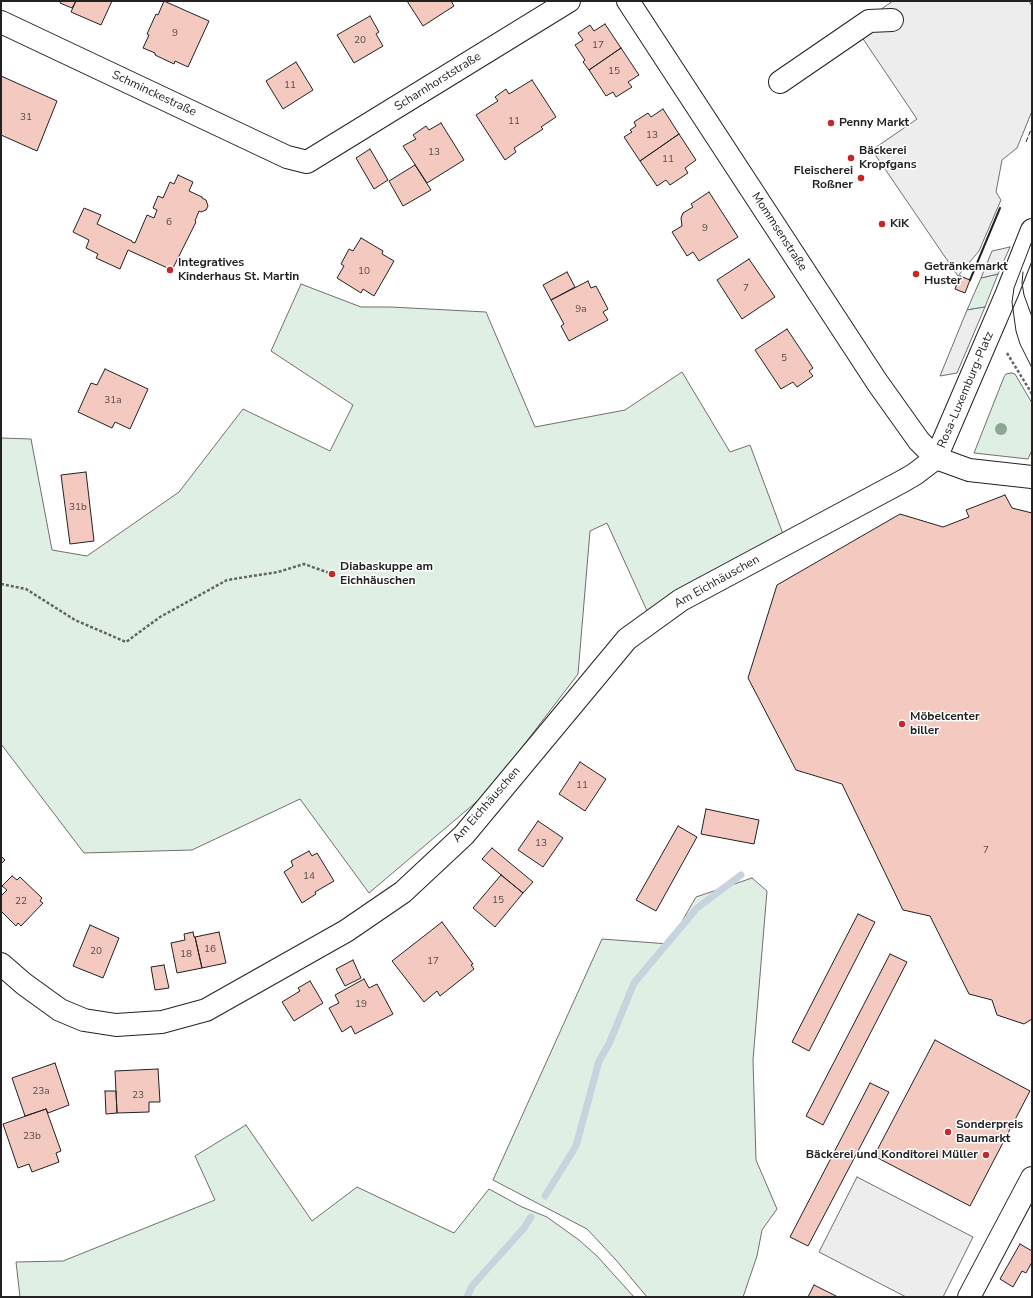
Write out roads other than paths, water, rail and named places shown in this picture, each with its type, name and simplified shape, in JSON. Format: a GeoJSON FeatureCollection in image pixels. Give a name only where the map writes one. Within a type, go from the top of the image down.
{"type":"FeatureCollection","features":[{"type":"Feature","properties":{"kind":"street","name":"Scharnhorststraße"},"geometry":{"type":"LineString","coordinates":[[307,162],[569,1]]}},
{"type":"Feature","properties":{"kind":"street","name":"Mommsenstraße"},"geometry":{"type":"LineString","coordinates":[[628,1],[877,382],[919,441],[936,458]]}},
{"type":"Feature","properties":{"kind":"street"},"geometry":{"type":"LineString","coordinates":[[780,82],[869,21],[892,20]]}},
{"type":"Feature","properties":{"kind":"street","name":"Schminckestraße"},"geometry":{"type":"LineString","coordinates":[[1,22],[288,157],[307,162]]}},
{"type":"Feature","properties":{"kind":"street","name":"Rosa-Luxemburg-Platz"},"geometry":{"type":"LineString","coordinates":[[1032,230],[1007,293],[936,458],[968,470],[1032,477]]}},
{"type":"Feature","properties":{"kind":"street","name":"Am Eichhäuschen"},"geometry":{"type":"LineString","coordinates":[[1,964],[24,984],[60,1010],[84,1020],[116,1025],[162,1022],[206,1010],[346,931],[403,892],[464,835],[627,639],[680,600],[915,474],[936,458]]}},
{"type":"Feature","properties":{"kind":"street"},"geometry":{"type":"LineString","coordinates":[[969,1297],[1032,1178]]}},
{"type":"Feature","properties":{"kind":"waterway"},"geometry":{"type":"LineString","coordinates":[[545,1196],[576,1146],[599,1061],[609,1044],[634,983],[697,908],[741,875]]}},
{"type":"Feature","properties":{"kind":"waterway"},"geometry":{"type":"LineString","coordinates":[[467,1297],[472,1286],[524,1228],[531,1217]]}},
{"type":"Feature","properties":{"kind":"tram line"},"geometry":{"type":"LineString","coordinates":[[1032,241],[1014,288],[1012,302],[1016,331],[1020,344],[1032,368]]}},
{"type":"Feature","properties":{"kind":"tram line"},"geometry":{"type":"LineString","coordinates":[[1023,272],[1022,283],[1024,295],[1032,317]]}},
{"type":"Feature","properties":{"kind":"place","name":"Penny Markt"},"geometry":{"type":"Point","coordinates":[831,123]}},
{"type":"Feature","properties":{"kind":"place","name":"Bäckerei Kropfgans"},"geometry":{"type":"Point","coordinates":[851,158]}},
{"type":"Feature","properties":{"kind":"place","name":"Fleischerei Roßner"},"geometry":{"type":"Point","coordinates":[861,178]}},
{"type":"Feature","properties":{"kind":"place","name":"KiK"},"geometry":{"type":"Point","coordinates":[882,224]}},
{"type":"Feature","properties":{"kind":"place","name":"Integratives Kinderhaus St. Martin"},"geometry":{"type":"Point","coordinates":[170,270]}},
{"type":"Feature","properties":{"kind":"place","name":"Getränkemarkt Huster"},"geometry":{"type":"Point","coordinates":[916,274]}},
{"type":"Feature","properties":{"kind":"place","name":"Diabaskuppe am Eichhäuschen"},"geometry":{"type":"Point","coordinates":[332,574]}},
{"type":"Feature","properties":{"kind":"place","name":"Möbelcenter biller"},"geometry":{"type":"Point","coordinates":[902,724]}},
{"type":"Feature","properties":{"kind":"place","name":"Sonderpreis Baumarkt"},"geometry":{"type":"Point","coordinates":[948,1132]}},
{"type":"Feature","properties":{"kind":"place","name":"Bäckerei und Konditorei Müller"},"geometry":{"type":"Point","coordinates":[986,1155]}}]}
